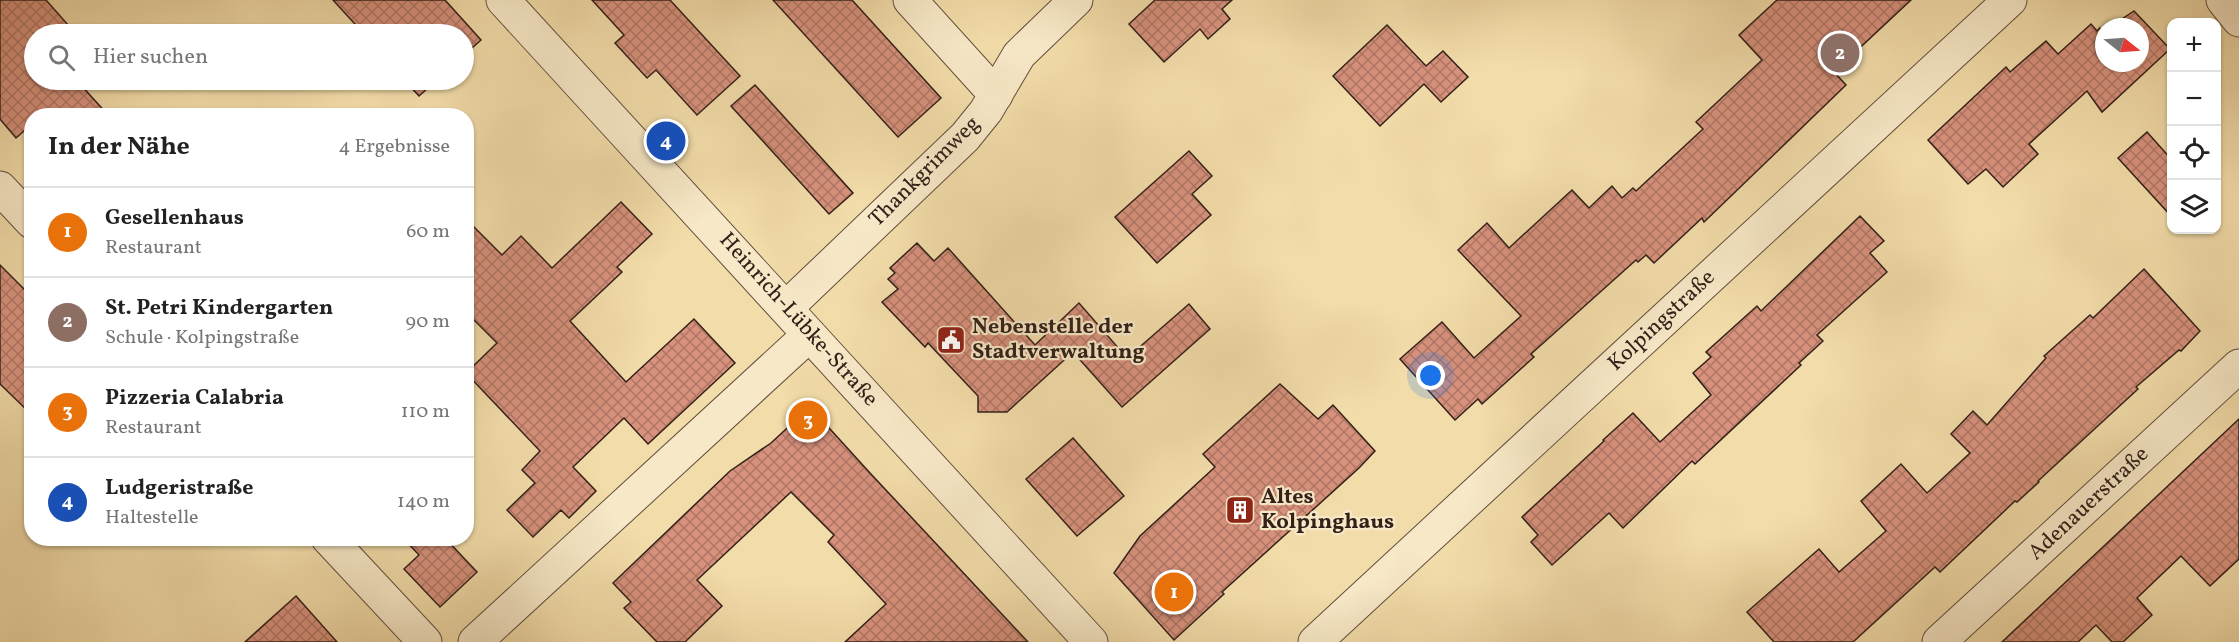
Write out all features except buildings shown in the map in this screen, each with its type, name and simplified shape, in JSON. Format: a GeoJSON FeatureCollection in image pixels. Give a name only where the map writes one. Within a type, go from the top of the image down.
{"type":"FeatureCollection","features":[{"type":"Feature","properties":{"kind":"street","name":"Heinrich-Lübke-Straße"},"geometry":{"type":"LineString","coordinates":[[503,0],[1091,642]]}},
{"type":"Feature","properties":{"kind":"street"},"geometry":{"type":"LineString","coordinates":[[910,0],[996,95]]}},
{"type":"Feature","properties":{"kind":"street","name":"Thankgrimweg"},"geometry":{"type":"LineString","coordinates":[[786,308],[965,137],[977,124],[1019,55],[1076,0]]}},
{"type":"Feature","properties":{"kind":"street","name":"Kolpingstraße"},"geometry":{"type":"LineString","coordinates":[[1315,642],[2010,0]]}},
{"type":"Feature","properties":{"kind":"street"},"geometry":{"type":"LineString","coordinates":[[2223,0],[2239,20]]}},
{"type":"Feature","properties":{"kind":"street"},"geometry":{"type":"LineString","coordinates":[[0,188],[24,214]]}},
{"type":"Feature","properties":{"kind":"street"},"geometry":{"type":"LineString","coordinates":[[475,642],[809,334]]}},
{"type":"Feature","properties":{"kind":"street","name":"Adenauerstraße"},"geometry":{"type":"LineString","coordinates":[[1940,642],[2239,366]]}},
{"type":"Feature","properties":{"kind":"street"},"geometry":{"type":"LineString","coordinates":[[335,546],[425,642]]}},
{"type":"Feature","properties":{"kind":"place","name":"St. Petri Kindergarten"},"geometry":{"type":"Point","coordinates":[1840,53]}},
{"type":"Feature","properties":{"kind":"place","name":"Ludgeristraße"},"geometry":{"type":"Point","coordinates":[666,141]}},
{"type":"Feature","properties":{"kind":"place","name":"Nebenstelle der Stadtverwaltung"},"geometry":{"type":"Point","coordinates":[951,340]}},
{"type":"Feature","properties":{"kind":"place","name":"Pizzeria Calabria"},"geometry":{"type":"Point","coordinates":[808,420]}},
{"type":"Feature","properties":{"kind":"place","name":"Altes Kolpinghaus"},"geometry":{"type":"Point","coordinates":[1240,510]}},
{"type":"Feature","properties":{"kind":"place","name":"Gesellenhaus"},"geometry":{"type":"Point","coordinates":[1174,592]}}]}
